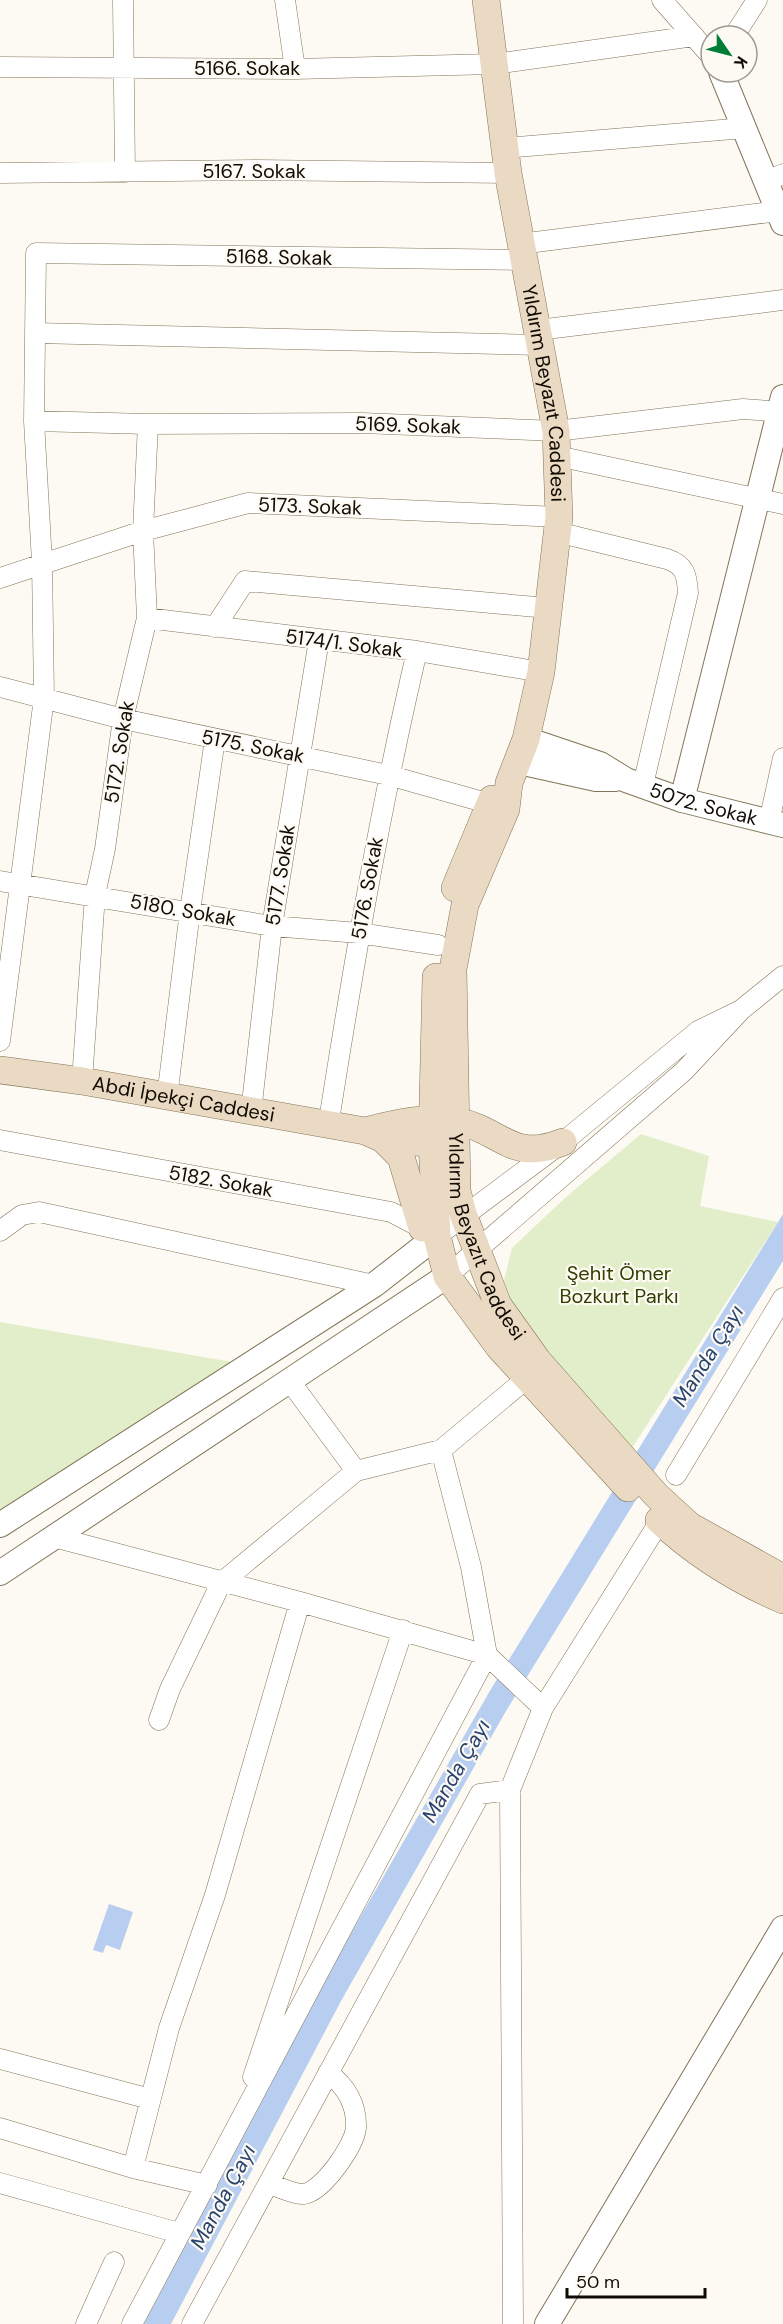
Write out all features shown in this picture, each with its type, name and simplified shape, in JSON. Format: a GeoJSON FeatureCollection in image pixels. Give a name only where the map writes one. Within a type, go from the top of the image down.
{"type":"FeatureCollection","features":[{"type":"Feature","properties":{"kind":"main road","name":"Yıldırım Beyazıt Caddesi"},"geometry":{"type":"LineString","coordinates":[[429,1232],[444,1132],[453,969],[458,934],[465,905],[510,779],[541,672],[558,524],[556,443],[506,160],[486,0]]}},
{"type":"Feature","properties":{"kind":"main road","name":"Yıldırım Beyazıt Caddesi"},"geometry":{"type":"LineString","coordinates":[[510,779],[449,902],[438,945],[444,1132],[463,1214],[498,1305],[616,1462]]}},
{"type":"Feature","properties":{"kind":"main road","name":"Abdi İpekçi Caddesi"},"geometry":{"type":"LineString","coordinates":[[0,1070],[82,1081],[374,1135],[398,1123],[444,1132]]}},
{"type":"Feature","properties":{"kind":"main road"},"geometry":{"type":"LineString","coordinates":[[444,1132],[526,1150],[546,1149],[563,1142]]}},
{"type":"Feature","properties":{"kind":"main road"},"geometry":{"type":"LineString","coordinates":[[374,1135],[401,1157],[447,1276],[526,1379],[616,1462],[655,1509],[702,1556],[746,1584],[783,1600]]}},
{"type":"Feature","properties":{"kind":"main road"},"geometry":{"type":"LineString","coordinates":[[655,1509],[783,1578]]}},
{"type":"Feature","properties":{"kind":"street"},"geometry":{"type":"LineString","coordinates":[[123,0],[125,172]]}},
{"type":"Feature","properties":{"kind":"street"},"geometry":{"type":"LineString","coordinates":[[285,0],[295,69]]}},
{"type":"Feature","properties":{"kind":"street"},"geometry":{"type":"LineString","coordinates":[[662,0],[699,42]]}},
{"type":"Feature","properties":{"kind":"street"},"geometry":{"type":"LineString","coordinates":[[742,24],[757,0]]}},
{"type":"Feature","properties":{"kind":"street","name":"5166. Sokak"},"geometry":{"type":"LineString","coordinates":[[0,67],[295,69],[494,64],[694,36]]}},
{"type":"Feature","properties":{"kind":"street"},"geometry":{"type":"LineString","coordinates":[[726,84],[745,128],[775,178],[781,217]]}},
{"type":"Feature","properties":{"kind":"street","name":"5167. Sokak"},"geometry":{"type":"LineString","coordinates":[[0,173],[125,172],[506,160],[745,128]]}},
{"type":"Feature","properties":{"kind":"street","name":"5168. Sokak"},"geometry":{"type":"LineString","coordinates":[[35,333],[36,253],[521,252],[781,217]]}},
{"type":"Feature","properties":{"kind":"street"},"geometry":{"type":"LineString","coordinates":[[0,1041],[44,698],[42,562],[34,421],[35,333],[539,338],[783,300]]}},
{"type":"Feature","properties":{"kind":"street"},"geometry":{"type":"LineString","coordinates":[[682,800],[782,407]]}},
{"type":"Feature","properties":{"kind":"street","name":"5169. Sokak"},"geometry":{"type":"LineString","coordinates":[[34,421],[148,424],[362,423],[556,443],[743,409],[782,407]]}},
{"type":"Feature","properties":{"kind":"street","name":"5172. Sokak"},"geometry":{"type":"LineString","coordinates":[[82,1081],[95,895],[105,849],[123,718],[147,618],[143,531],[148,424]]}},
{"type":"Feature","properties":{"kind":"street"},"geometry":{"type":"LineString","coordinates":[[556,443],[757,499],[783,504]]}},
{"type":"Feature","properties":{"kind":"street","name":"5173. Sokak"},"geometry":{"type":"LineString","coordinates":[[0,578],[42,562],[143,531],[248,504],[558,524],[667,558],[682,567],[686,573],[688,593],[634,782]]}},
{"type":"Feature","properties":{"kind":"street"},"geometry":{"type":"LineString","coordinates":[[215,627],[245,581],[548,608]]}},
{"type":"Feature","properties":{"kind":"street","name":"5174/1. Sokak"},"geometry":{"type":"LineString","coordinates":[[147,618],[417,651],[541,672]]}},
{"type":"Feature","properties":{"kind":"street","name":"5177. Sokak"},"geometry":{"type":"LineString","coordinates":[[251,1112],[272,926],[319,640]]}},
{"type":"Feature","properties":{"kind":"street","name":"5176. Sokak"},"geometry":{"type":"LineString","coordinates":[[328,1127],[359,933],[388,775],[417,651]]}},
{"type":"Feature","properties":{"kind":"street","name":"5175. Sokak"},"geometry":{"type":"LineString","coordinates":[[0,687],[215,739],[388,775],[510,779]]}},
{"type":"Feature","properties":{"kind":"street"},"geometry":{"type":"LineString","coordinates":[[167,1097],[190,910],[215,739]]}},
{"type":"Feature","properties":{"kind":"street"},"geometry":{"type":"LineString","coordinates":[[776,824],[783,758]]}},
{"type":"Feature","properties":{"kind":"street","name":"5072. Sokak"},"geometry":{"type":"LineString","coordinates":[[510,779],[600,764],[634,782],[682,800],[776,824]]}},
{"type":"Feature","properties":{"kind":"street","name":"5180. Sokak"},"geometry":{"type":"LineString","coordinates":[[0,881],[190,910],[272,926],[359,933],[438,945]]}},
{"type":"Feature","properties":{"kind":"street"},"geometry":{"type":"LineString","coordinates":[[0,1573],[447,1276],[684,1071],[741,1010],[783,976]]}},
{"type":"Feature","properties":{"kind":"street"},"geometry":{"type":"LineString","coordinates":[[0,1525],[374,1285],[429,1232],[463,1214],[563,1142],[698,1031],[741,1010]]}},
{"type":"Feature","properties":{"kind":"street","name":"5182. Sokak"},"geometry":{"type":"LineString","coordinates":[[0,1140],[391,1212],[429,1232]]}},
{"type":"Feature","properties":{"kind":"street"},"geometry":{"type":"LineString","coordinates":[[0,1231],[22,1215],[39,1212],[374,1285]]}},
{"type":"Feature","properties":{"kind":"street"},"geometry":{"type":"LineString","coordinates":[[676,1475],[783,1298]]}},
{"type":"Feature","properties":{"kind":"street"},"geometry":{"type":"LineString","coordinates":[[159,1720],[170,1689],[221,1583],[356,1471],[441,1450],[526,1379]]}},
{"type":"Feature","properties":{"kind":"street"},"geometry":{"type":"LineString","coordinates":[[289,1380],[356,1471]]}},
{"type":"Feature","properties":{"kind":"street"},"geometry":{"type":"LineString","coordinates":[[132,2324],[179,2233],[493,1661],[441,1450]]}},
{"type":"Feature","properties":{"kind":"street"},"geometry":{"type":"LineString","coordinates":[[513,2324],[510,1790],[543,1708],[655,1509]]}},
{"type":"Feature","properties":{"kind":"street"},"geometry":{"type":"LineString","coordinates":[[54,1538],[403,1630],[493,1661],[543,1708]]}},
{"type":"Feature","properties":{"kind":"street"},"geometry":{"type":"LineString","coordinates":[[133,2168],[169,2028],[225,1862],[300,1602]]}},
{"type":"Feature","properties":{"kind":"street"},"geometry":{"type":"LineString","coordinates":[[235,2132],[403,1630]]}},
{"type":"Feature","properties":{"kind":"street"},"geometry":{"type":"LineString","coordinates":[[192,2324],[480,1794],[510,1790]]}},
{"type":"Feature","properties":{"kind":"street"},"geometry":{"type":"LineString","coordinates":[[547,2324],[783,1928]]}},
{"type":"Feature","properties":{"kind":"street"},"geometry":{"type":"LineString","coordinates":[[0,2059],[150,2098]]}},
{"type":"Feature","properties":{"kind":"street"},"geometry":{"type":"LineString","coordinates":[[268,2184],[303,2194],[323,2186],[339,2163],[356,2129],[350,2096],[340,2082],[328,2073]]}},
{"type":"Feature","properties":{"kind":"street"},"geometry":{"type":"LineString","coordinates":[[0,2128],[133,2168],[207,2185]]}},
{"type":"Feature","properties":{"kind":"street"},"geometry":{"type":"LineString","coordinates":[[0,2183],[179,2233]]}},
{"type":"Feature","properties":{"kind":"street"},"geometry":{"type":"LineString","coordinates":[[86,2324],[114,2262]]}},
{"type":"Feature","properties":{"kind":"green space","name":"Şehit Ömer Bozkurt Parkı"},"geometry":{"type":"Polygon","coordinates":[[[641,1134],[709,1156],[700,1206],[778,1222],[632,1448],[518,1323],[504,1280],[512,1248],[566,1197],[641,1134]]]}},
{"type":"Feature","properties":{"kind":"green space"},"geometry":{"type":"Polygon","coordinates":[[[0,1322],[238,1363],[0,1510],[0,1322]]]}},
{"type":"Feature","properties":{"kind":"water","name":"Manda Çayı"},"geometry":{"type":"Polygon","coordinates":[[[783,1214],[783,1261],[506,1711],[341,2001],[171,2324],[144,2324],[323,1982],[491,1689],[783,1214]]]}},
{"type":"Feature","properties":{"kind":"water"},"geometry":{"type":"Polygon","coordinates":[[[109,1904],[133,1912],[120,1950],[106,1945],[103,1953],[93,1950],[109,1904]]]}}]}
